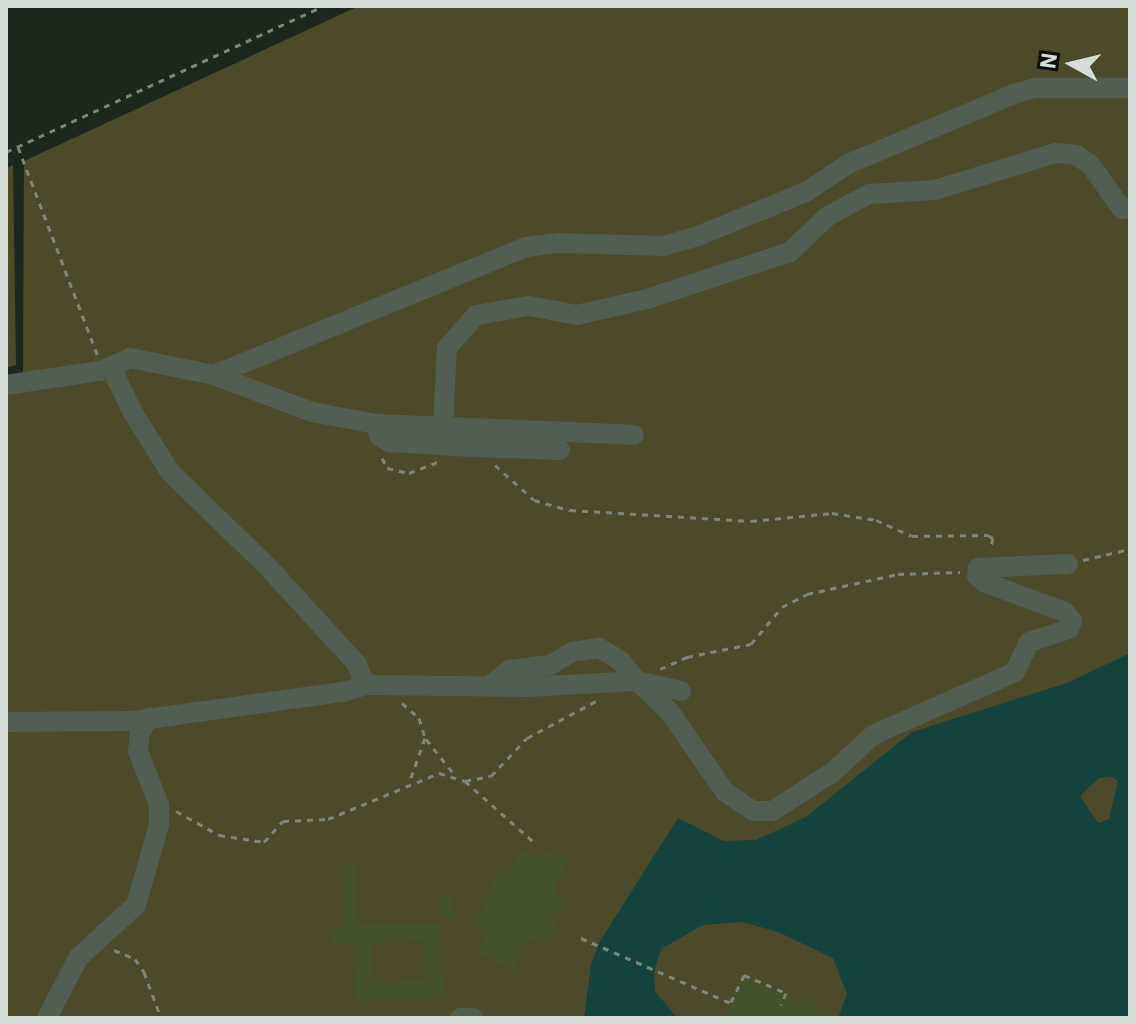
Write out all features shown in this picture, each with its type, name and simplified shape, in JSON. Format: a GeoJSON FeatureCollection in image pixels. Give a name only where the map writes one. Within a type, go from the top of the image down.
{"type":"FeatureCollection","features":[{"type":"Feature","properties":{"kind":"lane"},"geometry":{"type":"LineString","coordinates":[[6,385],[109,368],[137,358],[201,376],[214,375],[526,247],[560,243],[645,247],[698,236],[806,192],[828,173],[1014,94],[1035,88],[1130,88]]}},
{"type":"Feature","properties":{"kind":"lane"},"geometry":{"type":"LineString","coordinates":[[443,429],[447,348],[476,315],[529,306],[577,315],[647,299],[790,252],[828,216],[869,194],[935,190],[1055,153],[1076,155],[1090,164],[1122,209],[1130,207]]}},
{"type":"Feature","properties":{"kind":"lane"},"geometry":{"type":"LineString","coordinates":[[109,368],[170,472],[267,566],[374,684]]}},
{"type":"Feature","properties":{"kind":"lane"},"geometry":{"type":"LineString","coordinates":[[214,375],[312,412],[376,424],[634,435]]}},
{"type":"Feature","properties":{"kind":"lane"},"geometry":{"type":"LineString","coordinates":[[376,424],[379,436],[389,442],[560,450]]}},
{"type":"Feature","properties":{"kind":"lane"},"geometry":{"type":"LineString","coordinates":[[490,686],[509,670],[550,665],[572,652],[599,648],[621,661],[669,711],[725,792],[753,811],[779,809],[833,772],[873,735],[1015,672],[1029,642],[1069,629],[1072,621],[1065,612],[986,583],[977,576],[978,568],[1068,564]]}},
{"type":"Feature","properties":{"kind":"lane"},"geometry":{"type":"LineString","coordinates":[[6,722],[149,718],[343,692],[374,684],[490,686],[637,681],[681,691]]}},
{"type":"Feature","properties":{"kind":"lane"},"geometry":{"type":"LineString","coordinates":[[47,1018],[78,958],[136,905],[159,805],[138,751],[140,732],[149,718]]}},
{"type":"Feature","properties":{"kind":"lane"},"geometry":{"type":"LineString","coordinates":[[460,1018],[473,1018]]}},
{"type":"Feature","properties":{"kind":"path"},"geometry":{"type":"LineString","coordinates":[[6,152],[323,6]]}},
{"type":"Feature","properties":{"kind":"path"},"geometry":{"type":"LineString","coordinates":[[18,147],[50,220],[96,353],[109,368]]}},
{"type":"Feature","properties":{"kind":"path"},"geometry":{"type":"LineString","coordinates":[[475,447],[521,492],[570,510],[751,521],[832,513],[876,520],[912,536],[988,535],[992,546],[978,568],[890,575],[807,594],[782,607],[751,644],[677,660],[637,681]]}},
{"type":"Feature","properties":{"kind":"path"},"geometry":{"type":"LineString","coordinates":[[1068,564],[1130,549]]}},
{"type":"Feature","properties":{"kind":"path"},"geometry":{"type":"LineString","coordinates":[[374,684],[419,718],[425,738],[454,774],[537,845]]}},
{"type":"Feature","properties":{"kind":"path"},"geometry":{"type":"LineString","coordinates":[[465,781],[495,774],[527,738],[601,699]]}},
{"type":"Feature","properties":{"kind":"path"},"geometry":{"type":"LineString","coordinates":[[409,783],[425,738]]}},
{"type":"Feature","properties":{"kind":"path"},"geometry":{"type":"LineString","coordinates":[[159,805],[219,835],[264,842],[283,821],[328,819],[409,783],[454,774]]}},
{"type":"Feature","properties":{"kind":"path"},"geometry":{"type":"LineString","coordinates":[[581,938],[732,1004],[744,975],[786,993],[781,1005]]}},
{"type":"Feature","properties":{"kind":"path"},"geometry":{"type":"LineString","coordinates":[[93,942],[135,959],[161,1018]]}},
{"type":"Feature","properties":{"kind":"shaded area"},"geometry":{"type":"Polygon","coordinates":[[[359,6],[1130,6],[1130,1018],[6,1018],[6,379],[23,374],[24,161],[359,6]]]}},
{"type":"Feature","properties":{"kind":"shaded area"},"geometry":{"type":"Polygon","coordinates":[[[13,165],[16,365],[6,368],[6,168],[13,165]]]}},
{"type":"Feature","properties":{"kind":"water"},"geometry":{"type":"Polygon","coordinates":[[[1130,653],[1130,1018],[838,1018],[847,994],[833,958],[778,932],[742,922],[703,925],[661,949],[654,972],[655,991],[677,1018],[584,1018],[591,964],[600,941],[678,818],[724,841],[756,840],[806,817],[912,732],[1067,683],[1130,653]],[[1112,777],[1099,778],[1080,796],[1098,823],[1109,819],[1118,781],[1112,777]]]}},
{"type":"Feature","properties":{"kind":"building"},"geometry":{"type":"Polygon","coordinates":[[[520,849],[542,858],[545,851],[567,860],[554,890],[564,902],[551,936],[542,943],[526,939],[513,969],[477,953],[487,930],[475,924],[499,871],[508,875],[520,849]]]}},
{"type":"Feature","properties":{"kind":"building"},"geometry":{"type":"Polygon","coordinates":[[[343,865],[357,865],[357,925],[441,923],[443,998],[355,1000],[353,943],[333,944],[332,930],[343,930],[343,865]],[[425,941],[372,943],[373,982],[426,980],[425,941]]]}},
{"type":"Feature","properties":{"kind":"building"},"geometry":{"type":"Polygon","coordinates":[[[440,894],[453,894],[453,918],[440,918],[440,894]]]}},
{"type":"Feature","properties":{"kind":"building"},"geometry":{"type":"Polygon","coordinates":[[[745,977],[803,1004],[805,998],[817,1004],[815,1008],[837,1018],[726,1018],[745,977]]]}}]}
